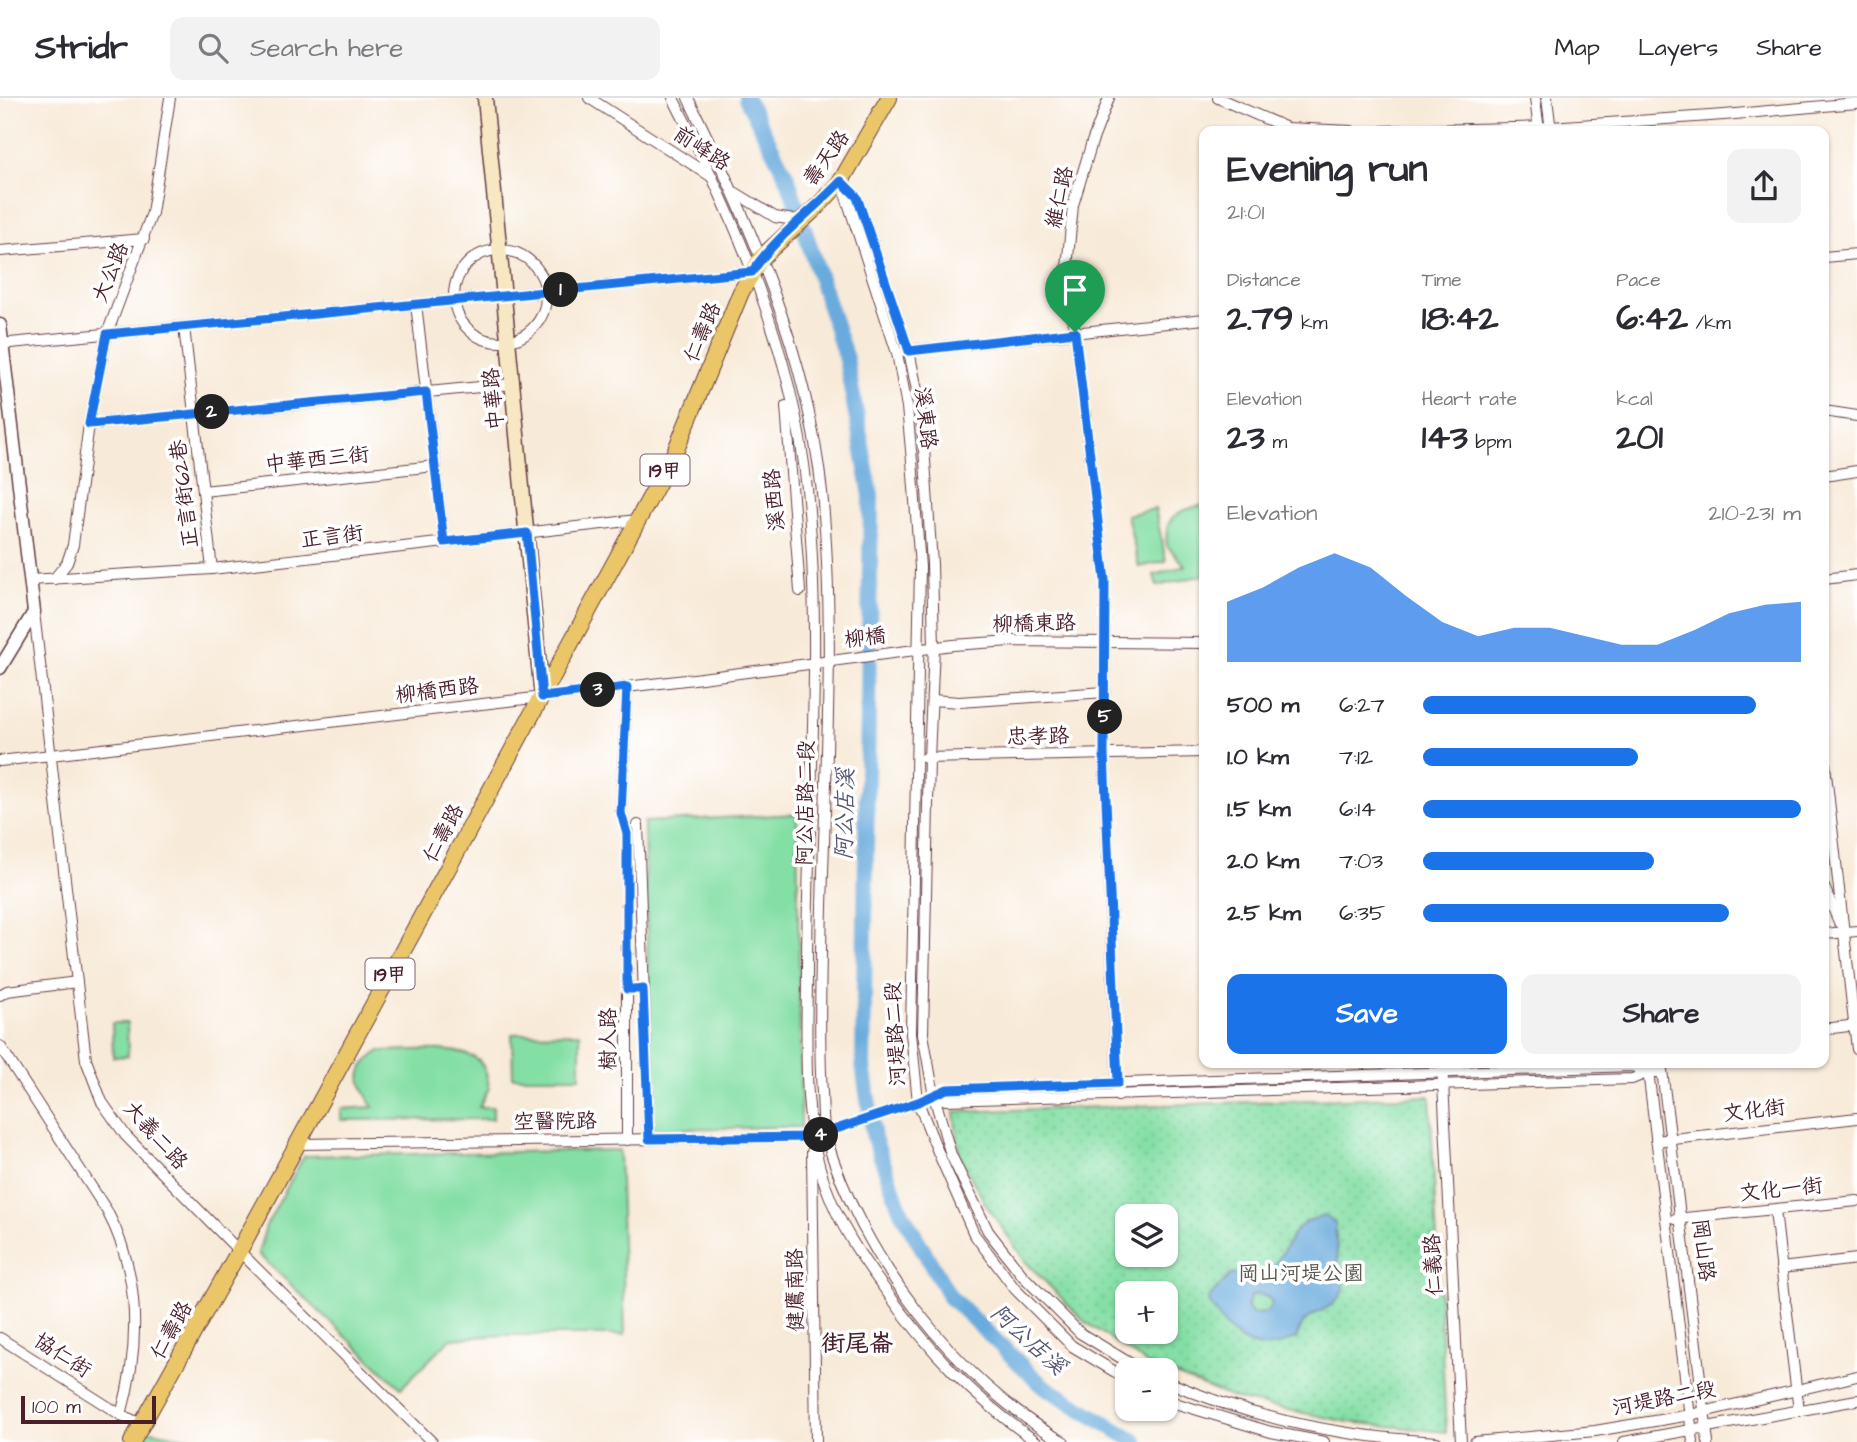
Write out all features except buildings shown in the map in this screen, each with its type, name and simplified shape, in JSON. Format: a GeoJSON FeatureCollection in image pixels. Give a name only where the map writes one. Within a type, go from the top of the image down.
{"type":"FeatureCollection","features":[{"type":"Feature","properties":{"kind":"main road","name":"中華路"},"geometry":{"type":"LineString","coordinates":[[485,98],[542,697]]}},
{"type":"Feature","properties":{"kind":"main road","name":"壽天路"},"geometry":{"type":"LineString","coordinates":[[801,221],[841,181],[890,98]]}},
{"type":"Feature","properties":{"kind":"main road","name":"仁壽路"},"geometry":{"type":"LineString","coordinates":[[132,1442],[298,1144],[675,452],[741,292],[761,258],[801,221]]}},
{"type":"Feature","properties":{"kind":"street","name":"大公路"},"geometry":{"type":"LineString","coordinates":[[54,579],[67,563],[74,545],[89,424],[107,334],[152,213],[170,98]]}},
{"type":"Feature","properties":{"kind":"street","name":"前峰路"},"geometry":{"type":"LineString","coordinates":[[589,98],[759,208],[775,217],[801,221]]}},
{"type":"Feature","properties":{"kind":"street","name":"阿公店路二段"},"geometry":{"type":"LineString","coordinates":[[673,98],[715,179],[752,272],[785,369],[799,433],[811,547],[814,663],[807,907],[807,1032],[812,1137],[826,1187],[844,1228],[864,1262],[918,1335],[971,1390],[1037,1442]]}},
{"type":"Feature","properties":{"kind":"street","name":"阿公店路二段"},"geometry":{"type":"LineString","coordinates":[[688,98],[735,193],[761,258],[798,363],[813,432],[826,545],[833,661],[824,815],[820,1016],[825,1133],[859,1219],[933,1333],[997,1396],[1037,1427],[1064,1442]]}},
{"type":"Feature","properties":{"kind":"street","name":"維仁路"},"geometry":{"type":"LineString","coordinates":[[1109,98],[1073,205],[1068,268],[1105,580],[1104,753],[1118,1096]]}},
{"type":"Feature","properties":{"kind":"street"},"geometry":{"type":"LineString","coordinates":[[1218,98],[1282,126]]}},
{"type":"Feature","properties":{"kind":"street"},"geometry":{"type":"LineString","coordinates":[[1535,98],[1538,126]]}},
{"type":"Feature","properties":{"kind":"street"},"geometry":{"type":"LineString","coordinates":[[1547,98],[1550,126]]}},
{"type":"Feature","properties":{"kind":"street"},"geometry":{"type":"LineString","coordinates":[[1587,126],[1724,115],[1820,102],[1857,103]]}},
{"type":"Feature","properties":{"kind":"street","name":"溪東路"},"geometry":{"type":"LineString","coordinates":[[841,181],[857,197],[909,351],[920,405],[932,564],[934,647]]}},
{"type":"Feature","properties":{"kind":"street","name":"溪東路"},"geometry":{"type":"LineString","coordinates":[[841,181],[897,352],[907,407],[920,567],[920,649]]}},
{"type":"Feature","properties":{"kind":"street"},"geometry":{"type":"LineString","coordinates":[[0,251],[144,239]]}},
{"type":"Feature","properties":{"kind":"street"},"geometry":{"type":"LineString","coordinates":[[500,250],[524,256],[543,278],[547,292],[541,320],[531,331],[508,342],[490,342],[476,336],[465,327],[457,315],[454,301],[460,272],[482,253],[500,250]]}},
{"type":"Feature","properties":{"kind":"street"},"geometry":{"type":"LineString","coordinates":[[1829,257],[1857,254]]}},
{"type":"Feature","properties":{"kind":"street"},"geometry":{"type":"LineString","coordinates":[[1,344],[752,272]]}},
{"type":"Feature","properties":{"kind":"street"},"geometry":{"type":"LineString","coordinates":[[416,304],[444,542]]}},
{"type":"Feature","properties":{"kind":"street"},"geometry":{"type":"LineString","coordinates":[[897,352],[1199,320]]}},
{"type":"Feature","properties":{"kind":"street"},"geometry":{"type":"LineString","coordinates":[[0,325],[34,612],[0,668]]}},
{"type":"Feature","properties":{"kind":"street","name":"正言街62巷"},"geometry":{"type":"LineString","coordinates":[[184,327],[212,569]]}},
{"type":"Feature","properties":{"kind":"street"},"geometry":{"type":"LineString","coordinates":[[89,424],[512,384]]}},
{"type":"Feature","properties":{"kind":"street","name":"溪西路"},"geometry":{"type":"LineString","coordinates":[[786,406],[800,591]]}},
{"type":"Feature","properties":{"kind":"street"},"geometry":{"type":"LineString","coordinates":[[1829,412],[1857,416]]}},
{"type":"Feature","properties":{"kind":"street","name":"中華西三街"},"geometry":{"type":"LineString","coordinates":[[203,491],[435,466]]}},
{"type":"Feature","properties":{"kind":"street"},"geometry":{"type":"LineString","coordinates":[[1829,474],[1857,471]]}},
{"type":"Feature","properties":{"kind":"street","name":"正言街"},"geometry":{"type":"LineString","coordinates":[[30,580],[212,569],[637,520]]}},
{"type":"Feature","properties":{"kind":"street"},"geometry":{"type":"LineString","coordinates":[[1829,578],[1857,575]]}},
{"type":"Feature","properties":{"kind":"street","name":"大義二路"},"geometry":{"type":"LineString","coordinates":[[34,612],[86,1060],[102,1102],[126,1136],[432,1442]]}},
{"type":"Feature","properties":{"kind":"street","name":"柳橋東路"},"geometry":{"type":"LineString","coordinates":[[907,651],[1011,641],[1199,643]]}},
{"type":"Feature","properties":{"kind":"street","name":"河堤路二段"},"geometry":{"type":"LineString","coordinates":[[934,647],[923,1034],[934,1096],[951,1154],[988,1231],[1023,1276],[1080,1333],[1121,1358]]}},
{"type":"Feature","properties":{"kind":"street","name":"河堤路二段"},"geometry":{"type":"LineString","coordinates":[[920,649],[915,757],[911,1033],[918,1102],[974,1234],[1015,1289],[1072,1346],[1115,1372]]}},
{"type":"Feature","properties":{"kind":"street","name":"柳橋"},"geometry":{"type":"LineString","coordinates":[[833,661],[907,651]]}},
{"type":"Feature","properties":{"kind":"street","name":"柳橋西路"},"geometry":{"type":"LineString","coordinates":[[0,761],[833,661]]}},
{"type":"Feature","properties":{"kind":"street","name":"樹人路"},"geometry":{"type":"LineString","coordinates":[[627,687],[621,813],[627,834],[627,1140]]}},
{"type":"Feature","properties":{"kind":"street"},"geometry":{"type":"LineString","coordinates":[[932,700],[959,702],[1105,692]]}},
{"type":"Feature","properties":{"kind":"street","name":"忠孝路"},"geometry":{"type":"LineString","coordinates":[[915,757],[1199,752]]}},
{"type":"Feature","properties":{"kind":"street"},"geometry":{"type":"LineString","coordinates":[[1829,800],[1857,1049]]}},
{"type":"Feature","properties":{"kind":"street"},"geometry":{"type":"LineString","coordinates":[[809,814],[824,815]]}},
{"type":"Feature","properties":{"kind":"street"},"geometry":{"type":"LineString","coordinates":[[638,825],[649,1139]]}},
{"type":"Feature","properties":{"kind":"street"},"geometry":{"type":"LineString","coordinates":[[1829,898],[1844,933]]}},
{"type":"Feature","properties":{"kind":"street"},"geometry":{"type":"LineString","coordinates":[[807,907],[822,907]]}},
{"type":"Feature","properties":{"kind":"street"},"geometry":{"type":"LineString","coordinates":[[1829,934],[1857,931]]}},
{"type":"Feature","properties":{"kind":"street"},"geometry":{"type":"LineString","coordinates":[[0,995],[7,991],[77,982]]}},
{"type":"Feature","properties":{"kind":"street"},"geometry":{"type":"LineString","coordinates":[[627,989],[643,989]]}},
{"type":"Feature","properties":{"kind":"street"},"geometry":{"type":"LineString","coordinates":[[1829,1028],[1856,1025]]}},
{"type":"Feature","properties":{"kind":"street"},"geometry":{"type":"LineString","coordinates":[[0,1046],[120,1235],[134,1301],[135,1335],[130,1385],[121,1415]]}},
{"type":"Feature","properties":{"kind":"street","name":"空醫院路"},"geometry":{"type":"LineString","coordinates":[[298,1144],[812,1137],[918,1102],[947,1089],[1323,1076],[1429,1068]]}},
{"type":"Feature","properties":{"kind":"street","name":"仁義路"},"geometry":{"type":"LineString","coordinates":[[1442,1068],[1461,1442]]}},
{"type":"Feature","properties":{"kind":"street"},"geometry":{"type":"LineString","coordinates":[[1565,1068],[1565,1081]]}},
{"type":"Feature","properties":{"kind":"street"},"geometry":{"type":"LineString","coordinates":[[934,1096],[946,1100],[1118,1096],[1632,1079],[1647,1068]]}},
{"type":"Feature","properties":{"kind":"street","name":"岡山路"},"geometry":{"type":"LineString","coordinates":[[1648,1068],[1692,1436]]}},
{"type":"Feature","properties":{"kind":"street","name":"岡山路"},"geometry":{"type":"LineString","coordinates":[[1661,1068],[1708,1442]]}},
{"type":"Feature","properties":{"kind":"street"},"geometry":{"type":"LineString","coordinates":[[1323,1076],[1324,1089]]}},
{"type":"Feature","properties":{"kind":"street","name":"文化街"},"geometry":{"type":"LineString","coordinates":[[1656,1141],[1857,1118]]}},
{"type":"Feature","properties":{"kind":"street","name":"健鷹南路"},"geometry":{"type":"LineString","coordinates":[[812,1137],[816,1442]]}},
{"type":"Feature","properties":{"kind":"street","name":"文化一街"},"geometry":{"type":"LineString","coordinates":[[1667,1220],[1857,1201]]}},
{"type":"Feature","properties":{"kind":"street"},"geometry":{"type":"LineString","coordinates":[[1774,1210],[1799,1411]]}},
{"type":"Feature","properties":{"kind":"street"},"geometry":{"type":"LineString","coordinates":[[1781,1268],[1857,1259]]}},
{"type":"Feature","properties":{"kind":"street"},"geometry":{"type":"LineString","coordinates":[[918,1335],[933,1333]]}},
{"type":"Feature","properties":{"kind":"street","name":"協仁街"},"geometry":{"type":"LineString","coordinates":[[0,1338],[121,1415],[142,1424]]}},
{"type":"Feature","properties":{"kind":"street","name":"河堤路二段"},"geometry":{"type":"LineString","coordinates":[[1475,1442],[1595,1431],[1690,1415],[1857,1376]]}},
{"type":"Feature","properties":{"kind":"street"},"geometry":{"type":"LineString","coordinates":[[1178,1385],[1271,1419],[1387,1439],[1437,1442]]}},
{"type":"Feature","properties":{"kind":"street","name":"河堤路二段"},"geometry":{"type":"LineString","coordinates":[[1625,1442],[1692,1436],[1707,1429],[1857,1400]]}},
{"type":"Feature","properties":{"kind":"street"},"geometry":{"type":"LineString","coordinates":[[1178,1404],[1271,1432],[1324,1442]]}},
{"type":"Feature","properties":{"kind":"green space"},"geometry":{"type":"Polygon","coordinates":[[[1199,506],[1199,576],[1157,586],[1154,575],[1186,566],[1167,546],[1166,536],[1170,521],[1187,509],[1199,506]]]}},
{"type":"Feature","properties":{"kind":"green space"},"geometry":{"type":"Polygon","coordinates":[[[1155,509],[1166,561],[1139,567],[1127,515],[1155,509]]]}},
{"type":"Feature","properties":{"kind":"green space"},"geometry":{"type":"Polygon","coordinates":[[[797,814],[801,1127],[652,1129],[644,822],[797,814]]]}},
{"type":"Feature","properties":{"kind":"green space"},"geometry":{"type":"Polygon","coordinates":[[[112,1023],[127,1023],[128,1056],[113,1057],[112,1023]]]}},
{"type":"Feature","properties":{"kind":"green space"},"geometry":{"type":"Polygon","coordinates":[[[580,1033],[580,1077],[513,1077],[512,1034],[580,1033]]]}},
{"type":"Feature","properties":{"kind":"green space"},"geometry":{"type":"Polygon","coordinates":[[[433,1050],[472,1056],[482,1065],[489,1085],[479,1107],[493,1107],[493,1119],[341,1120],[341,1109],[373,1107],[360,1077],[365,1064],[380,1051],[433,1050]]]}},
{"type":"Feature","properties":{"kind":"green space","name":"岡山河堤公園"},"geometry":{"type":"Polygon","coordinates":[[[1430,1096],[1446,1432],[1348,1422],[1239,1400],[1178,1376],[1178,1358],[1139,1358],[1118,1344],[1178,1344],[1178,1281],[1115,1281],[1115,1342],[1084,1321],[1025,1261],[985,1203],[960,1157],[954,1112],[1430,1096]]]}},
{"type":"Feature","properties":{"kind":"green space"},"geometry":{"type":"Polygon","coordinates":[[[619,1150],[625,1335],[500,1335],[450,1339],[401,1388],[258,1254],[266,1226],[304,1156],[619,1150]]]}},
{"type":"Feature","properties":{"kind":"green space"},"geometry":{"type":"Polygon","coordinates":[[[141,1429],[190,1438],[193,1442],[134,1442],[141,1429]]]}},
{"type":"Feature","properties":{"kind":"water"},"geometry":{"type":"Polygon","coordinates":[[[1324,1216],[1335,1223],[1338,1267],[1344,1288],[1335,1302],[1303,1323],[1296,1339],[1268,1347],[1245,1342],[1223,1324],[1208,1299],[1230,1275],[1246,1272],[1259,1280],[1267,1278],[1296,1230],[1307,1221],[1324,1216]],[[1259,1294],[1251,1296],[1247,1306],[1252,1314],[1264,1313],[1272,1304],[1269,1298],[1259,1294]]]}},
{"type":"Feature","properties":{"kind":"waterway","name":"阿公店溪"},"geometry":{"type":"LineString","coordinates":[[746,98],[788,179],[846,359],[871,496],[863,1066],[874,1138],[901,1211],[950,1297],[1042,1385],[1136,1442]]}},
{"type":"Feature","properties":{"kind":"district","name":"街尾崙"},"geometry":{"type":"Point","coordinates":[857,1343]}},
{"type":"Feature","properties":{"kind":"route"},"geometry":{"type":"LineString","coordinates":[[841,181],[857,197],[909,351],[1075,332],[1105,580],[1104,753],[1118,1083],[947,1089],[918,1102],[812,1137],[649,1139],[643,989],[627,989],[627,834],[621,813],[627,687],[542,697],[527,533],[444,542],[426,392],[89,424],[107,334],[752,272],[761,258],[841,181]]}}]}
